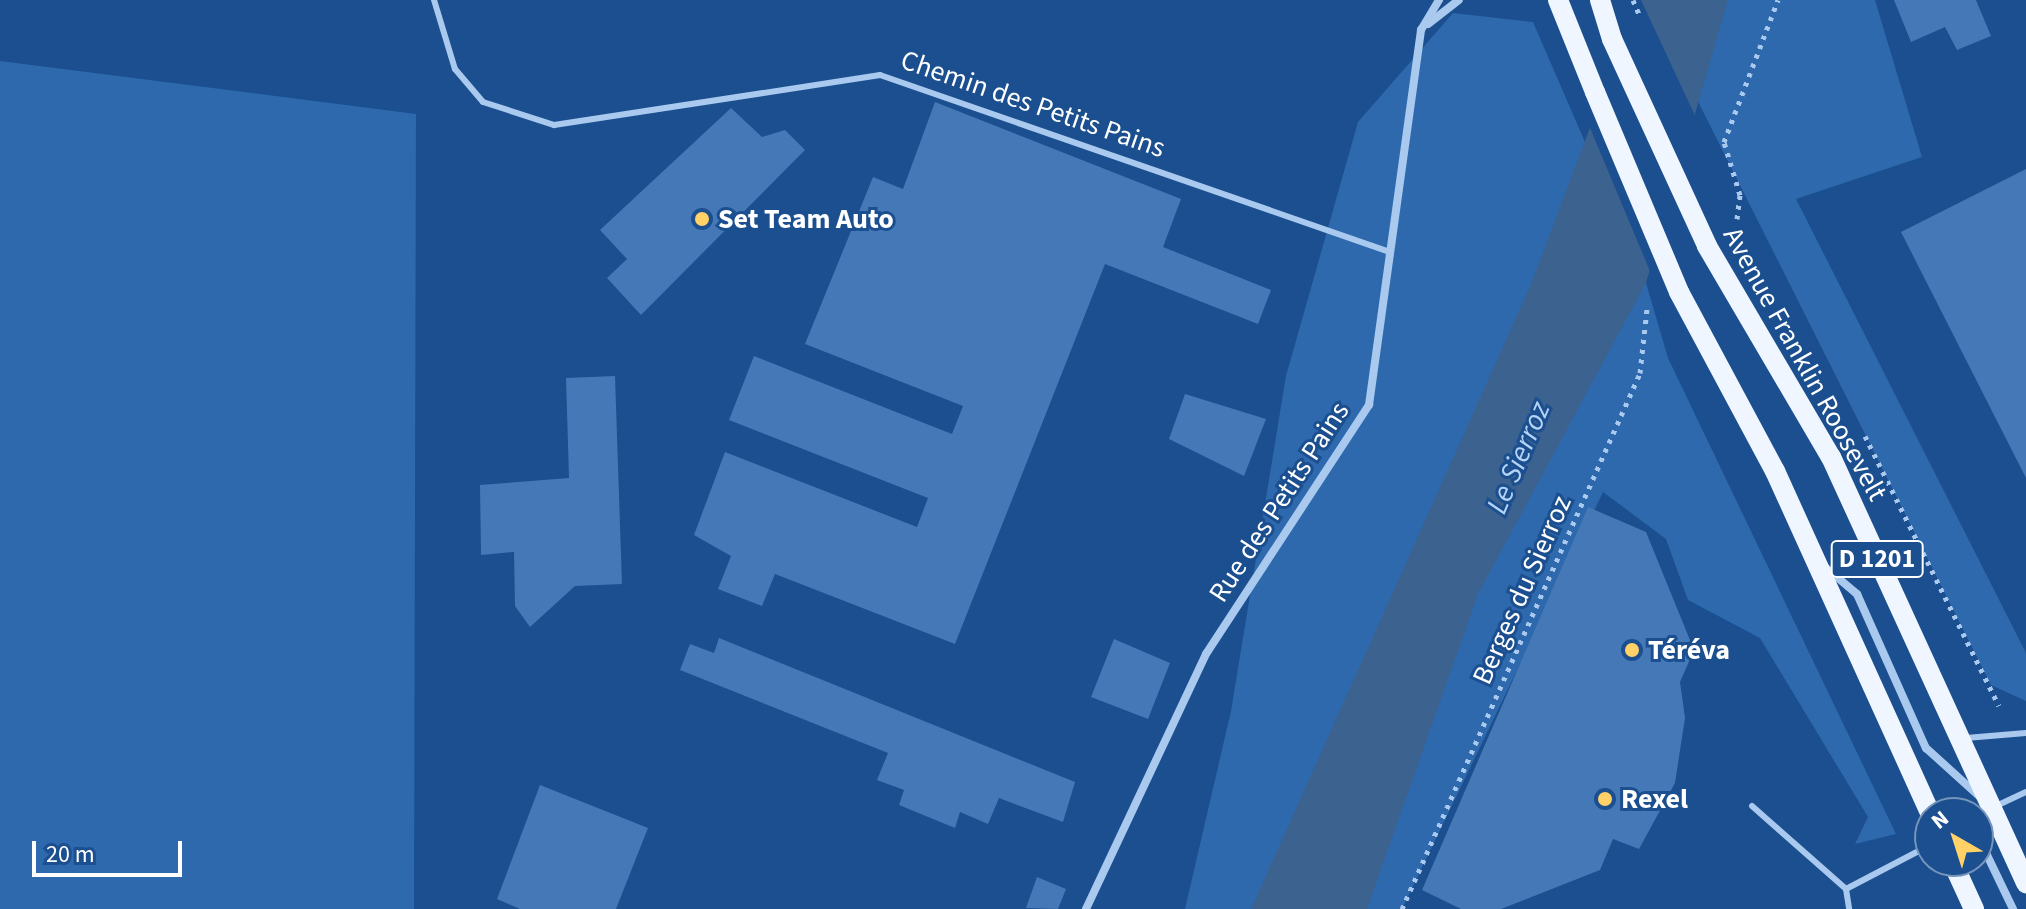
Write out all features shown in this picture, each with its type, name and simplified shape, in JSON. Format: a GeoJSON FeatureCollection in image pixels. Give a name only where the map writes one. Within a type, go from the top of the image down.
{"type":"FeatureCollection","features":[{"type":"Feature","properties":{"kind":"main road","name":"D 1201"},"geometry":{"type":"LineString","coordinates":[[1558,0],[1679,292],[1815,559],[1923,797]]}},
{"type":"Feature","properties":{"kind":"main road","name":"Avenue Franklin Roosevelt"},"geometry":{"type":"LineString","coordinates":[[1600,0],[1612,39],[1707,246],[1831,457],[1988,797]]}},
{"type":"Feature","properties":{"kind":"main road","name":"Avenue Franklin Roosevelt"},"geometry":{"type":"LineString","coordinates":[[1994,810],[2026,883]]}},
{"type":"Feature","properties":{"kind":"main road"},"geometry":{"type":"LineString","coordinates":[[1959,877],[1974,909]]}},
{"type":"Feature","properties":{"kind":"street","name":"Rue des Petits Pains"},"geometry":{"type":"LineString","coordinates":[[1086,909],[1206,654],[1369,405],[1421,30],[1439,0]]}},
{"type":"Feature","properties":{"kind":"street"},"geometry":{"type":"LineString","coordinates":[[1421,30],[1459,0]]}},
{"type":"Feature","properties":{"kind":"street"},"geometry":{"type":"LineString","coordinates":[[1815,559],[1857,594],[1926,748],[1981,797]]}},
{"type":"Feature","properties":{"kind":"street"},"geometry":{"type":"LineString","coordinates":[[1994,870],[2013,909]]}},
{"type":"Feature","properties":{"kind":"lane","name":"Chemin des Petits Pains"},"geometry":{"type":"LineString","coordinates":[[434,0],[455,69],[483,102],[554,125],[880,75],[1390,252]]}},
{"type":"Feature","properties":{"kind":"lane"},"geometry":{"type":"LineString","coordinates":[[1959,738],[2026,733]]}},
{"type":"Feature","properties":{"kind":"lane"},"geometry":{"type":"LineString","coordinates":[[1994,808],[2026,792]]}},
{"type":"Feature","properties":{"kind":"lane"},"geometry":{"type":"LineString","coordinates":[[1752,806],[1846,889],[1849,909]]}},
{"type":"Feature","properties":{"kind":"lane"},"geometry":{"type":"LineString","coordinates":[[1846,889],[1914,853]]}},
{"type":"Feature","properties":{"kind":"path"},"geometry":{"type":"LineString","coordinates":[[1736,220],[1740,195],[1724,142],[1778,0]]}},
{"type":"Feature","properties":{"kind":"path","name":"Berges du Sierroz"},"geometry":{"type":"LineString","coordinates":[[1402,909],[1640,373],[1650,303]]}},
{"type":"Feature","properties":{"kind":"shaded area"},"geometry":{"type":"Polygon","coordinates":[[[1647,0],[1875,0],[1922,157],[1796,199],[2026,653],[2026,701],[1991,685],[1647,0]]]}},
{"type":"Feature","properties":{"kind":"shaded area"},"geometry":{"type":"Polygon","coordinates":[[[1453,13],[1533,22],[1646,283],[1668,358],[1896,834],[1855,844],[1868,817],[1760,638],[1688,600],[1666,539],[1603,492],[1402,909],[1185,909],[1231,711],[1286,376],[1358,122],[1453,13]]]}},
{"type":"Feature","properties":{"kind":"shaded area"},"geometry":{"type":"Polygon","coordinates":[[[0,61],[416,114],[414,909],[0,909],[0,61]]]}},
{"type":"Feature","properties":{"kind":"water","name":"Le Sierroz"},"geometry":{"type":"Polygon","coordinates":[[[1638,0],[1728,0],[1646,283],[1478,594],[1367,909],[1251,909],[1531,284],[1638,0]]]}},
{"type":"Feature","properties":{"kind":"pier"},"geometry":{"type":"Polygon","coordinates":[[[1634,0],[1641,0],[1697,120],[1652,276],[1588,123],[1634,0]]]}},
{"type":"Feature","properties":{"kind":"building"},"geometry":{"type":"Polygon","coordinates":[[[1894,0],[1976,0],[1991,36],[1957,50],[1945,27],[1911,42],[1894,0]]]}},
{"type":"Feature","properties":{"kind":"building"},"geometry":{"type":"Polygon","coordinates":[[[935,102],[1181,199],[1163,247],[1271,290],[1258,324],[1105,264],[955,644],[775,574],[762,606],[718,589],[731,556],[694,535],[725,452],[917,527],[928,498],[729,420],[754,356],[952,434],[963,406],[805,344],[873,177],[903,189],[935,102]]]}},
{"type":"Feature","properties":{"kind":"building"},"geometry":{"type":"Polygon","coordinates":[[[731,108],[762,137],[785,130],[805,150],[641,315],[607,278],[627,259],[600,230],[731,108]]]}},
{"type":"Feature","properties":{"kind":"building"},"geometry":{"type":"Polygon","coordinates":[[[2026,169],[2026,478],[1901,232],[2026,169]]]}},
{"type":"Feature","properties":{"kind":"building"},"geometry":{"type":"Polygon","coordinates":[[[615,376],[622,584],[575,586],[530,627],[515,606],[514,552],[481,555],[480,485],[569,478],[566,378],[615,376]]]}},
{"type":"Feature","properties":{"kind":"building"},"geometry":{"type":"Polygon","coordinates":[[[1185,394],[1266,419],[1244,476],[1169,439],[1185,394]]]}},
{"type":"Feature","properties":{"kind":"building"},"geometry":{"type":"Polygon","coordinates":[[[1588,507],[1646,532],[1694,650],[1680,682],[1685,718],[1675,783],[1639,849],[1613,839],[1600,870],[1501,909],[1461,909],[1422,890],[1588,507]]]}},
{"type":"Feature","properties":{"kind":"building"},"geometry":{"type":"Polygon","coordinates":[[[719,638],[1075,782],[1063,822],[999,798],[988,824],[960,812],[955,828],[899,805],[904,790],[877,780],[888,753],[680,670],[690,644],[714,653],[719,638]]]}},
{"type":"Feature","properties":{"kind":"building"},"geometry":{"type":"Polygon","coordinates":[[[1114,639],[1170,663],[1148,719],[1091,697],[1114,639]]]}},
{"type":"Feature","properties":{"kind":"building"},"geometry":{"type":"Polygon","coordinates":[[[540,785],[648,828],[616,909],[520,909],[497,899],[540,785]]]}},
{"type":"Feature","properties":{"kind":"building"},"geometry":{"type":"Polygon","coordinates":[[[1037,877],[1066,889],[1058,909],[1026,908],[1037,877]]]}},
{"type":"Feature","properties":{"kind":"place","name":"Set Team Auto"},"geometry":{"type":"Point","coordinates":[702,219]}},
{"type":"Feature","properties":{"kind":"place","name":"Téréva"},"geometry":{"type":"Point","coordinates":[1632,650]}},
{"type":"Feature","properties":{"kind":"place","name":"Rexel"},"geometry":{"type":"Point","coordinates":[1605,799]}}]}
